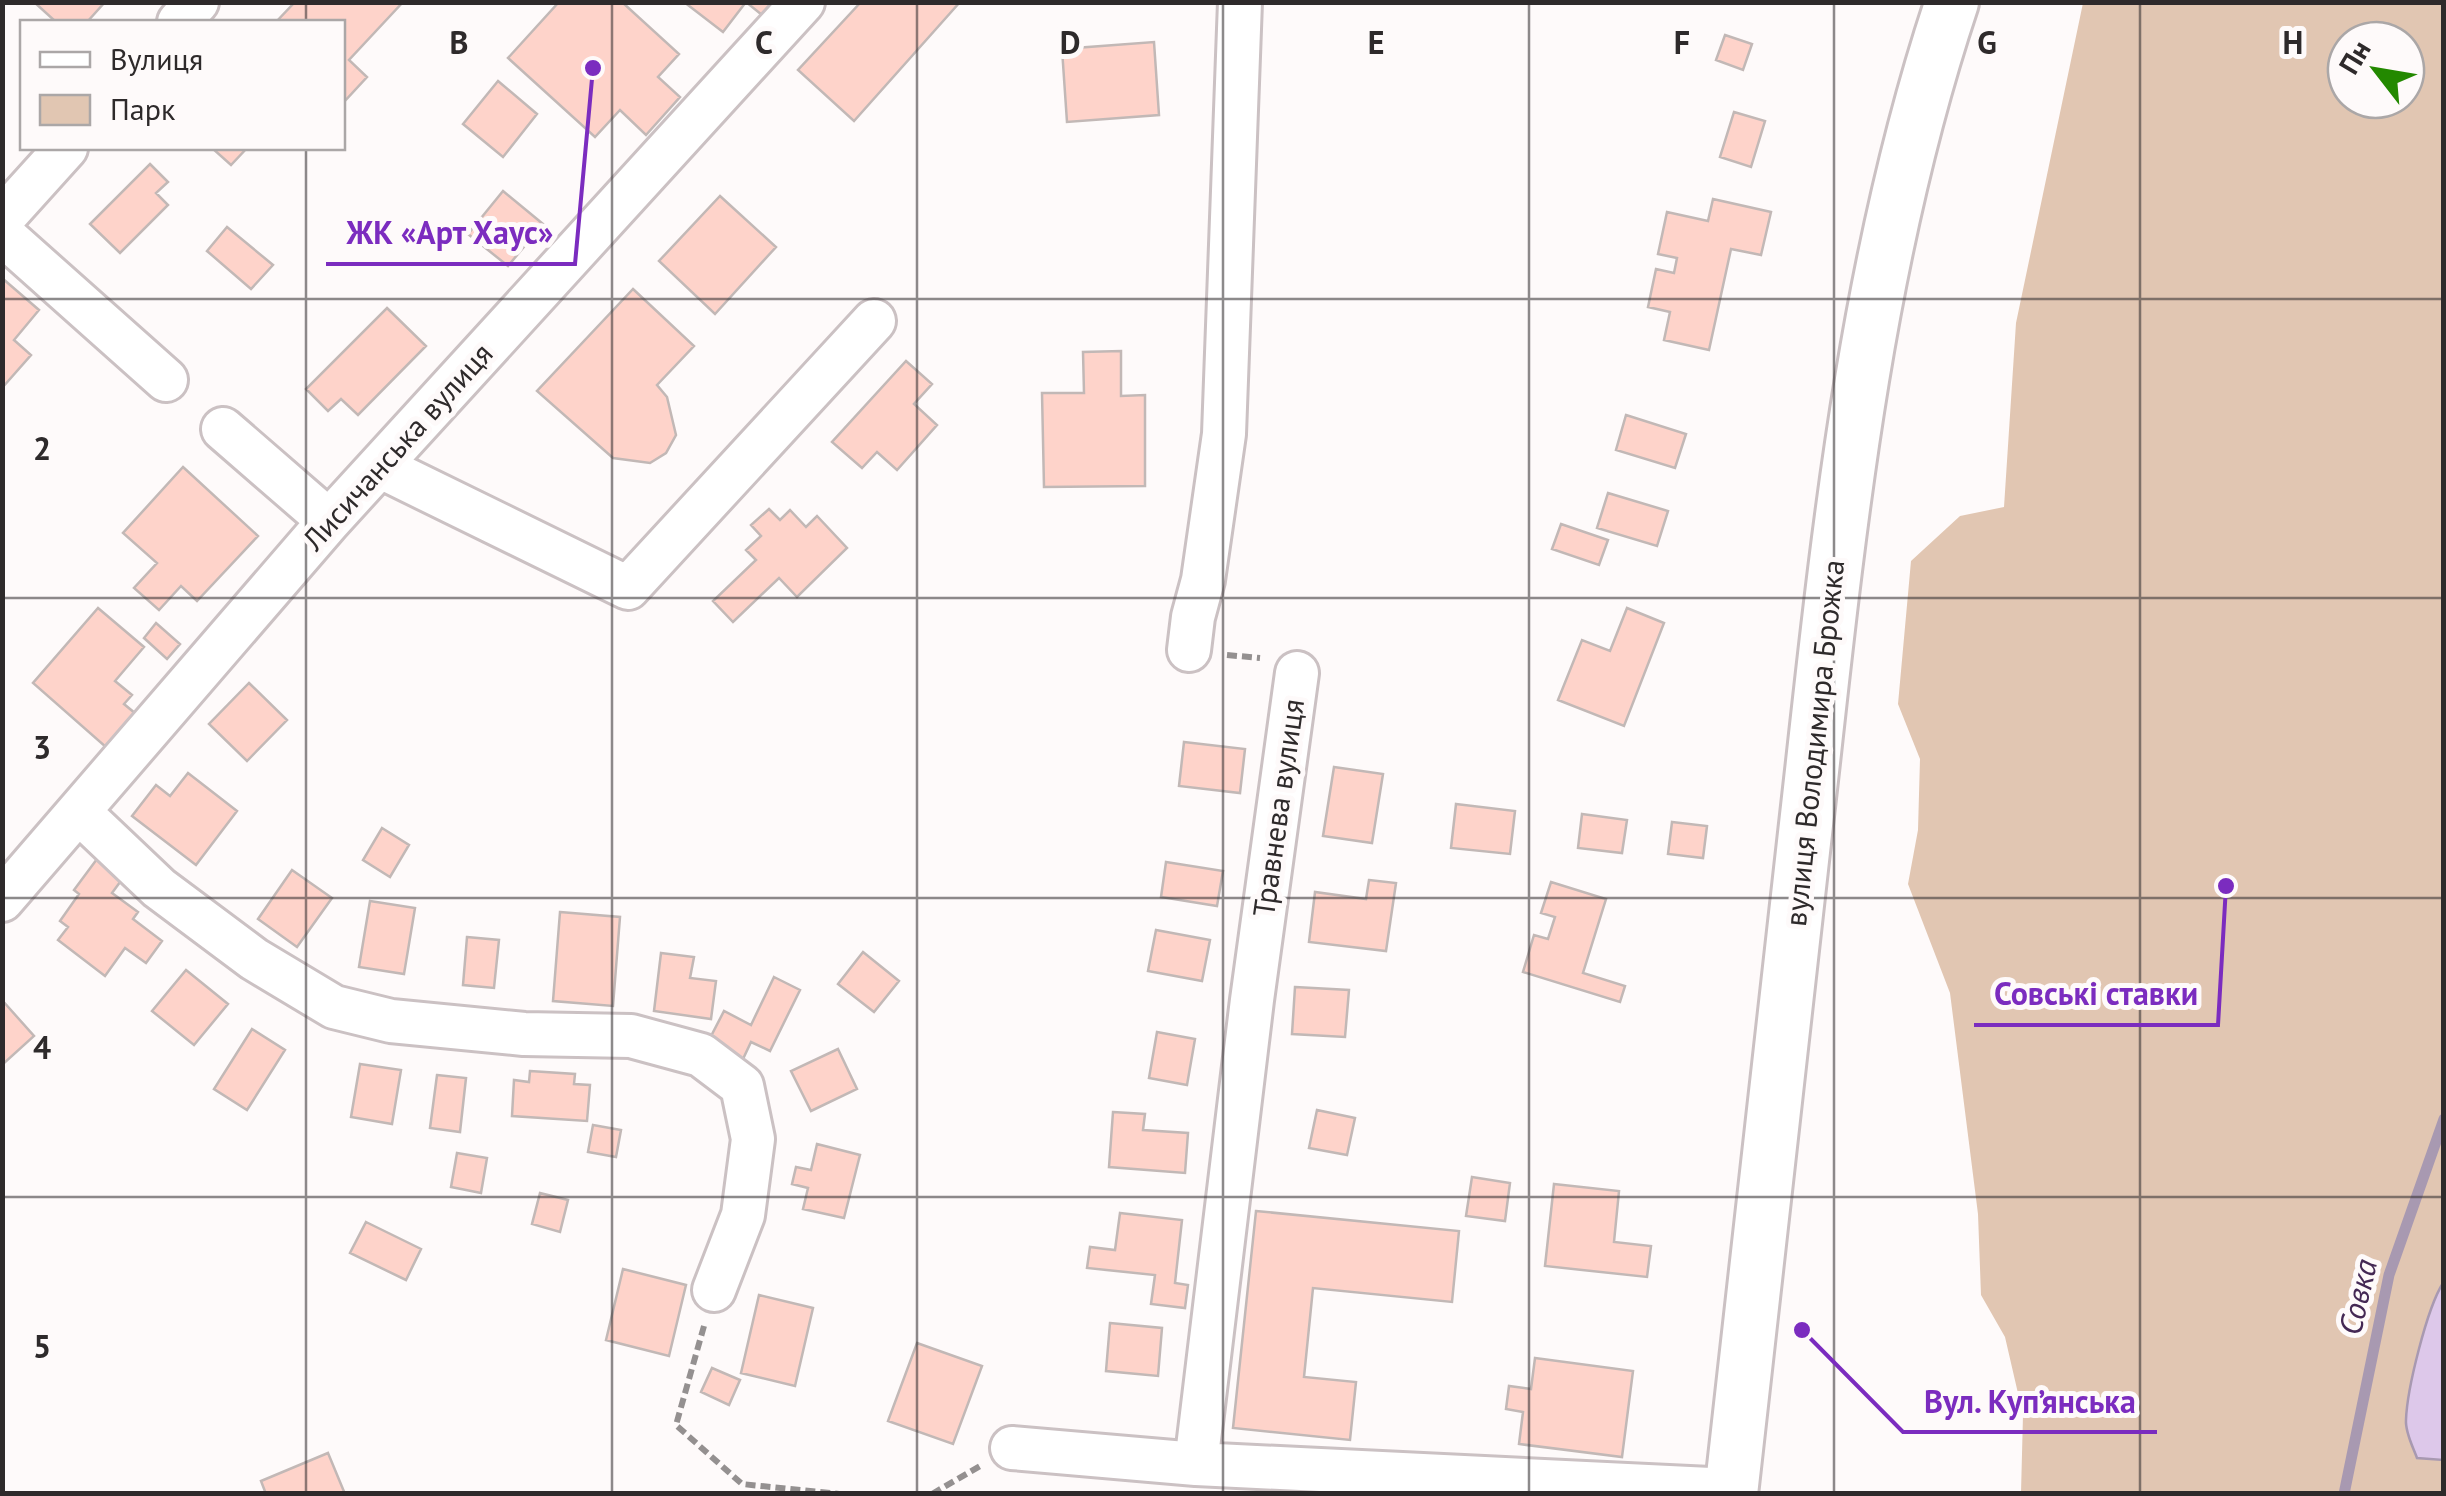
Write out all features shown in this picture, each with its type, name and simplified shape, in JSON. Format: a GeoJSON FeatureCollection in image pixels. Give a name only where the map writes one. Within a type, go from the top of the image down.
{"type":"FeatureCollection","features":[{"type":"Feature","properties":{"kind":"main road","name":"вулиця Володимира Брожка"},"geometry":{"type":"LineString","coordinates":[[1731,1491],[1842,496],[1880,284],[1926,80],[1952,2]]}},
{"type":"Feature","properties":{"kind":"street","name":"Лисичанська вулиця"},"geometry":{"type":"LineString","coordinates":[[2,900],[329,521],[803,2]]}},
{"type":"Feature","properties":{"kind":"street"},"geometry":{"type":"LineString","coordinates":[[1188,650],[1203,580],[1224,434],[1240,2]]}},
{"type":"Feature","properties":{"kind":"street"},"geometry":{"type":"LineString","coordinates":[[2,218],[64,150]]}},
{"type":"Feature","properties":{"kind":"street"},"geometry":{"type":"LineString","coordinates":[[2,234],[166,380]]}},
{"type":"Feature","properties":{"kind":"street"},"geometry":{"type":"LineString","coordinates":[[380,467],[628,588],[874,322]]}},
{"type":"Feature","properties":{"kind":"street"},"geometry":{"type":"LineString","coordinates":[[223,429],[329,521]]}},
{"type":"Feature","properties":{"kind":"street","name":"Травнева вулиця"},"geometry":{"type":"LineString","coordinates":[[1196,1464],[1252,1000],[1298,673]]}},
{"type":"Feature","properties":{"kind":"street"},"geometry":{"type":"LineString","coordinates":[[80,813],[159,888],[254,959],[334,1007],[391,1020],[508,1032],[631,1036],[701,1055],[742,1086],[753,1139],[743,1214],[714,1290]]}},
{"type":"Feature","properties":{"kind":"street"},"geometry":{"type":"LineString","coordinates":[[1012,1448],[1196,1464],[1731,1491]]}},
{"type":"Feature","properties":{"kind":"path","name":"Травнева вулиця"},"geometry":{"type":"LineString","coordinates":[[1188,650],[1272,658],[1298,673]]}},
{"type":"Feature","properties":{"kind":"path"},"geometry":{"type":"LineString","coordinates":[[714,1290],[676,1425],[742,1484],[839,1494]]}},
{"type":"Feature","properties":{"kind":"path"},"geometry":{"type":"LineString","coordinates":[[932,1494],[1012,1448]]}},
{"type":"Feature","properties":{"kind":"green space"},"geometry":{"type":"Polygon","coordinates":[[[2083,3],[2443,3],[2444,1283],[2419,1349],[2406,1420],[2417,1458],[2443,1460],[2443,1493],[2021,1493],[2023,1415],[2005,1337],[1981,1295],[1978,1214],[1950,993],[1908,884],[1918,830],[1920,759],[1898,704],[1911,561],[1960,516],[2004,507],[2016,323],[2083,3]]]}},
{"type":"Feature","properties":{"kind":"shaded area"},"geometry":{"type":"Polygon","coordinates":[[[2443,1283],[2443,1460],[2417,1458],[2406,1420],[2419,1349],[2443,1283]]]}},
{"type":"Feature","properties":{"kind":"building"},"geometry":{"type":"Polygon","coordinates":[[[34,2],[105,2],[89,20],[54,20],[34,2]]]}},
{"type":"Feature","properties":{"kind":"building"},"geometry":{"type":"Polygon","coordinates":[[[295,2],[403,2],[349,60],[367,77],[345,101],[345,20],[278,20],[295,2]]]}},
{"type":"Feature","properties":{"kind":"building"},"geometry":{"type":"Polygon","coordinates":[[[559,2],[622,2],[679,54],[658,77],[680,97],[646,135],[620,110],[595,137],[508,58],[559,2]]]}},
{"type":"Feature","properties":{"kind":"building"},"geometry":{"type":"Polygon","coordinates":[[[684,2],[746,2],[723,32],[684,2]]]}},
{"type":"Feature","properties":{"kind":"building"},"geometry":{"type":"Polygon","coordinates":[[[746,2],[772,2],[762,15],[746,2]]]}},
{"type":"Feature","properties":{"kind":"building"},"geometry":{"type":"Polygon","coordinates":[[[861,2],[960,2],[854,121],[798,70],[861,2]]]}},
{"type":"Feature","properties":{"kind":"building"},"geometry":{"type":"Polygon","coordinates":[[[1725,35],[1752,44],[1743,70],[1716,60],[1725,35]]]}},
{"type":"Feature","properties":{"kind":"building"},"geometry":{"type":"Polygon","coordinates":[[[1154,42],[1159,115],[1067,122],[1062,49],[1154,42]]]}},
{"type":"Feature","properties":{"kind":"building"},"geometry":{"type":"Polygon","coordinates":[[[498,81],[537,114],[503,157],[463,124],[498,81]]]}},
{"type":"Feature","properties":{"kind":"building"},"geometry":{"type":"Polygon","coordinates":[[[1734,112],[1765,121],[1751,167],[1720,157],[1734,112]]]}},
{"type":"Feature","properties":{"kind":"building"},"geometry":{"type":"Polygon","coordinates":[[[214,150],[245,150],[231,165],[214,150]]]}},
{"type":"Feature","properties":{"kind":"building"},"geometry":{"type":"Polygon","coordinates":[[[150,164],[168,182],[156,193],[168,205],[120,253],[90,224],[150,164]]]}},
{"type":"Feature","properties":{"kind":"building"},"geometry":{"type":"Polygon","coordinates":[[[503,191],[543,224],[508,266],[468,234],[503,191]]]}},
{"type":"Feature","properties":{"kind":"building"},"geometry":{"type":"Polygon","coordinates":[[[720,196],[776,247],[715,314],[659,261],[720,196]]]}},
{"type":"Feature","properties":{"kind":"building"},"geometry":{"type":"Polygon","coordinates":[[[1713,199],[1771,212],[1761,255],[1731,249],[1709,350],[1664,340],[1670,312],[1648,307],[1656,269],[1674,273],[1677,258],[1658,254],[1667,212],[1708,221],[1713,199]]]}},
{"type":"Feature","properties":{"kind":"building"},"geometry":{"type":"Polygon","coordinates":[[[227,227],[273,265],[251,289],[207,251],[227,227]]]}},
{"type":"Feature","properties":{"kind":"building"},"geometry":{"type":"Polygon","coordinates":[[[2,278],[39,310],[14,340],[31,355],[2,388],[2,278]]]}},
{"type":"Feature","properties":{"kind":"building"},"geometry":{"type":"Polygon","coordinates":[[[633,289],[694,346],[657,385],[667,397],[676,435],[666,453],[650,463],[613,458],[537,391],[633,289]]]}},
{"type":"Feature","properties":{"kind":"building"},"geometry":{"type":"Polygon","coordinates":[[[387,308],[426,346],[358,415],[341,399],[328,411],[306,389],[387,308]]]}},
{"type":"Feature","properties":{"kind":"building"},"geometry":{"type":"Polygon","coordinates":[[[1121,351],[1121,396],[1145,395],[1145,486],[1044,487],[1042,393],[1084,393],[1083,352],[1121,351]]]}},
{"type":"Feature","properties":{"kind":"building"},"geometry":{"type":"Polygon","coordinates":[[[906,361],[932,384],[914,404],[937,425],[897,470],[877,452],[862,468],[832,442],[906,361]]]}},
{"type":"Feature","properties":{"kind":"building"},"geometry":{"type":"Polygon","coordinates":[[[1626,415],[1686,434],[1675,468],[1616,450],[1626,415]]]}},
{"type":"Feature","properties":{"kind":"building"},"geometry":{"type":"Polygon","coordinates":[[[183,467],[258,536],[197,601],[181,586],[159,610],[134,588],[157,563],[123,533],[183,467]]]}},
{"type":"Feature","properties":{"kind":"building"},"geometry":{"type":"Polygon","coordinates":[[[1608,493],[1668,511],[1657,546],[1597,528],[1608,493]]]}},
{"type":"Feature","properties":{"kind":"building"},"geometry":{"type":"Polygon","coordinates":[[[769,509],[780,520],[790,510],[806,527],[817,516],[847,548],[797,597],[779,578],[733,622],[713,601],[756,560],[746,550],[761,536],[751,525],[769,509]]]}},
{"type":"Feature","properties":{"kind":"building"},"geometry":{"type":"Polygon","coordinates":[[[1561,524],[1608,540],[1599,565],[1552,549],[1561,524]]]}},
{"type":"Feature","properties":{"kind":"building"},"geometry":{"type":"Polygon","coordinates":[[[98,608],[144,647],[115,681],[132,695],[124,704],[136,714],[107,748],[33,683],[98,608]]]}},
{"type":"Feature","properties":{"kind":"building"},"geometry":{"type":"Polygon","coordinates":[[[1627,608],[1664,623],[1624,726],[1558,700],[1582,640],[1610,651],[1627,608]]]}},
{"type":"Feature","properties":{"kind":"building"},"geometry":{"type":"Polygon","coordinates":[[[156,623],[180,644],[167,659],[144,638],[156,623]]]}},
{"type":"Feature","properties":{"kind":"building"},"geometry":{"type":"Polygon","coordinates":[[[249,683],[287,720],[247,761],[209,724],[249,683]]]}},
{"type":"Feature","properties":{"kind":"building"},"geometry":{"type":"Polygon","coordinates":[[[1184,742],[1245,749],[1240,793],[1179,786],[1184,742]]]}},
{"type":"Feature","properties":{"kind":"building"},"geometry":{"type":"Polygon","coordinates":[[[1334,767],[1383,774],[1372,843],[1323,836],[1334,767]]]}},
{"type":"Feature","properties":{"kind":"building"},"geometry":{"type":"Polygon","coordinates":[[[188,773],[237,811],[196,865],[132,816],[156,785],[170,796],[188,773]]]}},
{"type":"Feature","properties":{"kind":"building"},"geometry":{"type":"Polygon","coordinates":[[[1456,804],[1515,811],[1510,854],[1451,848],[1456,804]]]}},
{"type":"Feature","properties":{"kind":"building"},"geometry":{"type":"Polygon","coordinates":[[[1582,814],[1627,820],[1622,853],[1578,848],[1582,814]]]}},
{"type":"Feature","properties":{"kind":"building"},"geometry":{"type":"Polygon","coordinates":[[[1672,822],[1707,826],[1703,858],[1668,854],[1672,822]]]}},
{"type":"Feature","properties":{"kind":"building"},"geometry":{"type":"Polygon","coordinates":[[[382,828],[409,845],[390,877],[363,860],[382,828]]]}},
{"type":"Feature","properties":{"kind":"building"},"geometry":{"type":"Polygon","coordinates":[[[97,859],[123,878],[112,893],[138,912],[133,919],[162,941],[146,963],[125,948],[105,976],[58,940],[68,927],[60,921],[79,894],[74,890],[97,859]]]}},
{"type":"Feature","properties":{"kind":"building"},"geometry":{"type":"Polygon","coordinates":[[[1166,862],[1223,871],[1217,906],[1161,897],[1166,862]]]}},
{"type":"Feature","properties":{"kind":"building"},"geometry":{"type":"Polygon","coordinates":[[[292,870],[332,898],[297,947],[258,919],[292,870]]]}},
{"type":"Feature","properties":{"kind":"building"},"geometry":{"type":"Polygon","coordinates":[[[1369,880],[1396,883],[1386,951],[1309,942],[1315,892],[1366,899],[1369,880]]]}},
{"type":"Feature","properties":{"kind":"building"},"geometry":{"type":"Polygon","coordinates":[[[1551,882],[1606,899],[1583,973],[1625,986],[1620,1002],[1523,972],[1534,935],[1548,939],[1555,917],[1541,913],[1551,882]]]}},
{"type":"Feature","properties":{"kind":"building"},"geometry":{"type":"Polygon","coordinates":[[[370,901],[415,908],[404,974],[359,967],[370,901]]]}},
{"type":"Feature","properties":{"kind":"building"},"geometry":{"type":"Polygon","coordinates":[[[560,912],[620,917],[613,1006],[553,1001],[560,912]]]}},
{"type":"Feature","properties":{"kind":"building"},"geometry":{"type":"Polygon","coordinates":[[[1156,930],[1210,940],[1202,981],[1148,971],[1156,930]]]}},
{"type":"Feature","properties":{"kind":"building"},"geometry":{"type":"Polygon","coordinates":[[[467,937],[499,940],[494,988],[463,985],[467,937]]]}},
{"type":"Feature","properties":{"kind":"building"},"geometry":{"type":"Polygon","coordinates":[[[863,952],[899,981],[874,1012],[838,984],[863,952]]]}},
{"type":"Feature","properties":{"kind":"building"},"geometry":{"type":"Polygon","coordinates":[[[661,953],[694,957],[690,978],[716,981],[711,1019],[654,1011],[661,953]]]}},
{"type":"Feature","properties":{"kind":"building"},"geometry":{"type":"Polygon","coordinates":[[[186,970],[228,1004],[194,1045],[152,1011],[186,970]]]}},
{"type":"Feature","properties":{"kind":"building"},"geometry":{"type":"Polygon","coordinates":[[[774,977],[800,990],[770,1051],[751,1042],[743,1059],[708,1042],[724,1011],[751,1025],[774,977]]]}},
{"type":"Feature","properties":{"kind":"building"},"geometry":{"type":"Polygon","coordinates":[[[1295,987],[1349,990],[1345,1037],[1292,1034],[1295,987]]]}},
{"type":"Feature","properties":{"kind":"building"},"geometry":{"type":"Polygon","coordinates":[[[2,1000],[34,1036],[2,1065],[2,1000]]]}},
{"type":"Feature","properties":{"kind":"building"},"geometry":{"type":"Polygon","coordinates":[[[252,1029],[285,1050],[247,1110],[214,1089],[252,1029]]]}},
{"type":"Feature","properties":{"kind":"building"},"geometry":{"type":"Polygon","coordinates":[[[1157,1032],[1195,1039],[1187,1085],[1149,1078],[1157,1032]]]}},
{"type":"Feature","properties":{"kind":"building"},"geometry":{"type":"Polygon","coordinates":[[[838,1049],[857,1089],[811,1111],[791,1071],[838,1049]]]}},
{"type":"Feature","properties":{"kind":"building"},"geometry":{"type":"Polygon","coordinates":[[[360,1064],[401,1070],[392,1124],[351,1117],[360,1064]]]}},
{"type":"Feature","properties":{"kind":"building"},"geometry":{"type":"Polygon","coordinates":[[[530,1071],[575,1074],[574,1084],[590,1085],[587,1121],[512,1116],[514,1080],[529,1082],[530,1071]]]}},
{"type":"Feature","properties":{"kind":"building"},"geometry":{"type":"Polygon","coordinates":[[[437,1075],[466,1078],[460,1132],[430,1128],[437,1075]]]}},
{"type":"Feature","properties":{"kind":"building"},"geometry":{"type":"Polygon","coordinates":[[[1317,1110],[1355,1118],[1347,1155],[1309,1148],[1317,1110]]]}},
{"type":"Feature","properties":{"kind":"building"},"geometry":{"type":"Polygon","coordinates":[[[1113,1112],[1145,1114],[1143,1130],[1188,1133],[1185,1173],[1109,1167],[1113,1112]]]}},
{"type":"Feature","properties":{"kind":"building"},"geometry":{"type":"Polygon","coordinates":[[[593,1125],[621,1130],[616,1157],[588,1152],[593,1125]]]}},
{"type":"Feature","properties":{"kind":"building"},"geometry":{"type":"Polygon","coordinates":[[[817,1144],[860,1155],[844,1218],[803,1209],[808,1188],[792,1184],[796,1167],[811,1170],[817,1144]]]}},
{"type":"Feature","properties":{"kind":"building"},"geometry":{"type":"Polygon","coordinates":[[[457,1153],[487,1158],[481,1193],[451,1187],[457,1153]]]}},
{"type":"Feature","properties":{"kind":"building"},"geometry":{"type":"Polygon","coordinates":[[[1472,1177],[1510,1183],[1505,1221],[1466,1216],[1472,1177]]]}},
{"type":"Feature","properties":{"kind":"building"},"geometry":{"type":"Polygon","coordinates":[[[1554,1184],[1619,1191],[1614,1242],[1651,1246],[1647,1277],[1545,1266],[1554,1184]]]}},
{"type":"Feature","properties":{"kind":"building"},"geometry":{"type":"Polygon","coordinates":[[[540,1193],[568,1200],[560,1232],[532,1224],[540,1193]]]}},
{"type":"Feature","properties":{"kind":"building"},"geometry":{"type":"Polygon","coordinates":[[[1256,1211],[1459,1231],[1452,1302],[1313,1288],[1304,1377],[1356,1382],[1350,1440],[1233,1428],[1256,1211]]]}},
{"type":"Feature","properties":{"kind":"building"},"geometry":{"type":"Polygon","coordinates":[[[1120,1213],[1182,1220],[1175,1283],[1188,1285],[1185,1308],[1151,1304],[1155,1275],[1087,1268],[1090,1247],[1115,1250],[1120,1213]]]}},
{"type":"Feature","properties":{"kind":"building"},"geometry":{"type":"Polygon","coordinates":[[[366,1222],[421,1249],[406,1280],[350,1253],[366,1222]]]}},
{"type":"Feature","properties":{"kind":"building"},"geometry":{"type":"Polygon","coordinates":[[[623,1269],[686,1285],[669,1356],[606,1340],[623,1269]]]}},
{"type":"Feature","properties":{"kind":"building"},"geometry":{"type":"Polygon","coordinates":[[[759,1295],[813,1308],[795,1386],[741,1373],[759,1295]]]}},
{"type":"Feature","properties":{"kind":"building"},"geometry":{"type":"Polygon","coordinates":[[[1110,1323],[1162,1328],[1158,1376],[1106,1371],[1110,1323]]]}},
{"type":"Feature","properties":{"kind":"building"},"geometry":{"type":"Polygon","coordinates":[[[917,1343],[982,1366],[953,1444],[888,1421],[917,1343]]]}},
{"type":"Feature","properties":{"kind":"building"},"geometry":{"type":"Polygon","coordinates":[[[1535,1358],[1633,1371],[1622,1457],[1519,1444],[1523,1412],[1506,1409],[1509,1386],[1531,1389],[1535,1358]]]}},
{"type":"Feature","properties":{"kind":"building"},"geometry":{"type":"Polygon","coordinates":[[[712,1368],[740,1380],[729,1405],[701,1392],[712,1368]]]}},
{"type":"Feature","properties":{"kind":"building"},"geometry":{"type":"Polygon","coordinates":[[[328,1453],[345,1494],[266,1494],[261,1481],[328,1453]]]}},
{"type":"Feature","properties":{"kind":"waterway","name":"Совка"},"geometry":{"type":"LineString","coordinates":[[2344,1494],[2389,1275],[2444,1119]]}},
{"type":"Feature","properties":{"kind":"place","name":"ЖК «Арт Хаус»"},"geometry":{"type":"Point","coordinates":[593,68]}},
{"type":"Feature","properties":{"kind":"place","name":"Совські ставки"},"geometry":{"type":"Point","coordinates":[2226,886]}},
{"type":"Feature","properties":{"kind":"place","name":"Вул. Куп’янська"},"geometry":{"type":"Point","coordinates":[1802,1330]}}]}
